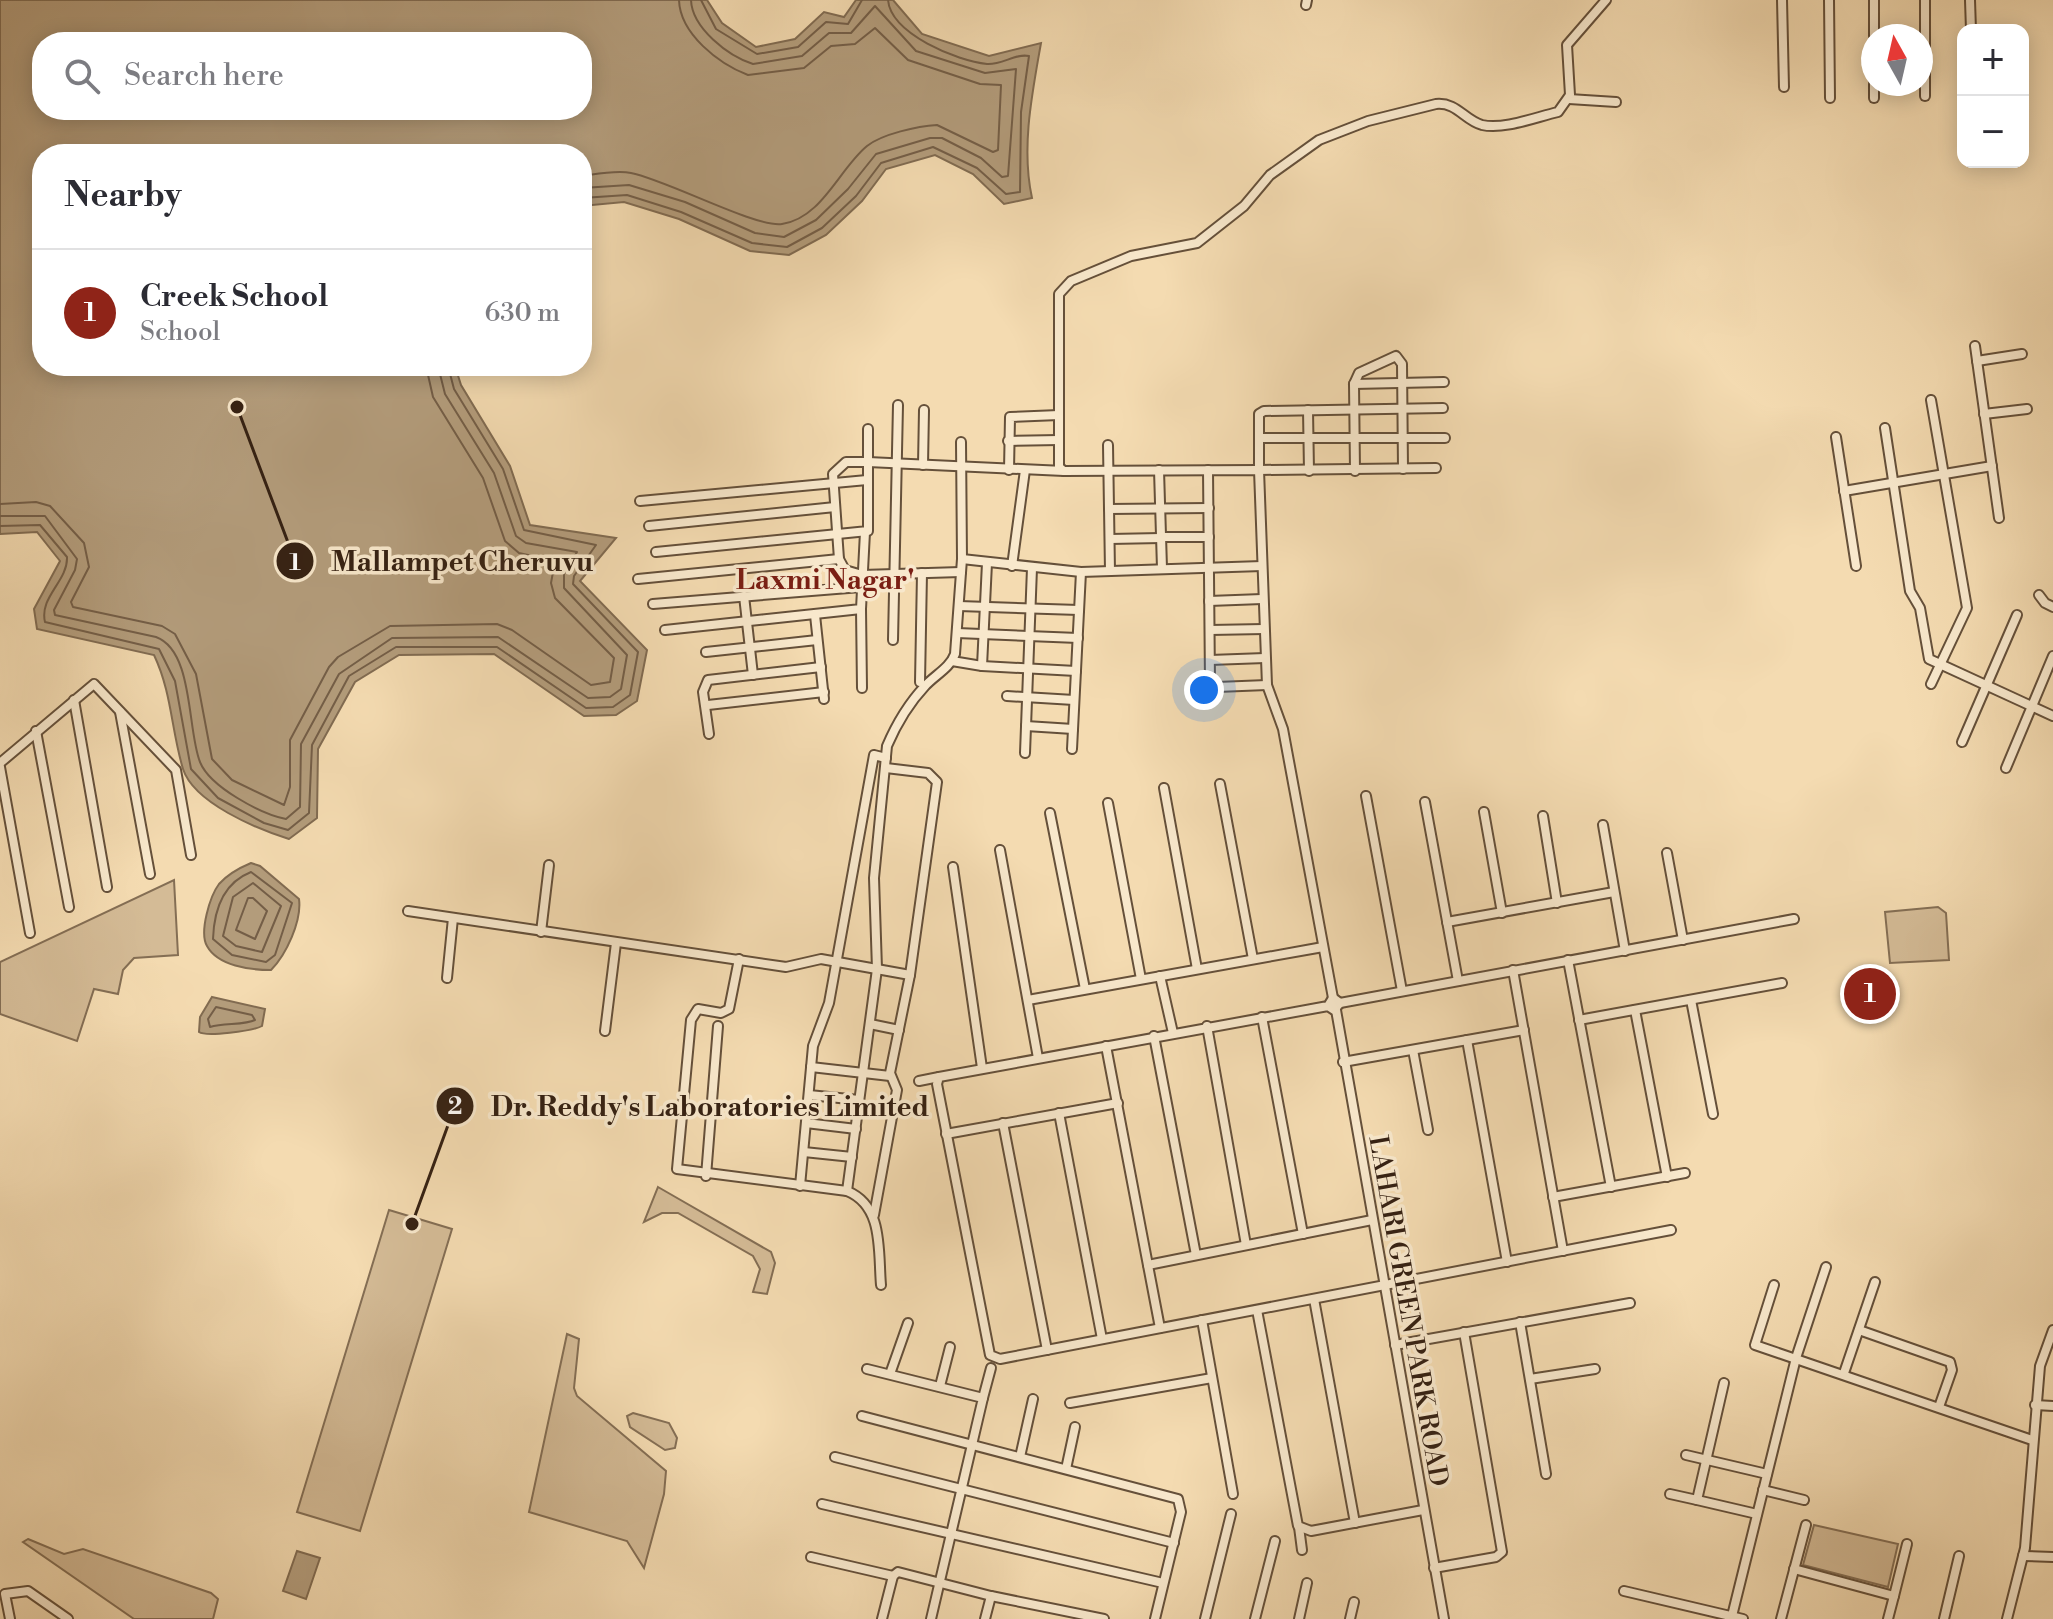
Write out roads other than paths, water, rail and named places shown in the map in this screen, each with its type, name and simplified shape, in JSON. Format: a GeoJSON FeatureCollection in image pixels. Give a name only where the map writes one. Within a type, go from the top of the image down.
{"type":"FeatureCollection","features":[{"type":"Feature","properties":{"kind":"street"},"geometry":{"type":"LineString","coordinates":[[1064,471],[1059,467],[1059,294],[1064,285],[1131,256],[1192,246],[1239,211],[1283,164],[1343,129],[1445,103],[1479,124],[1499,125],[1558,112],[1569,99],[1567,45],[1606,0]]}},
{"type":"Feature","properties":{"kind":"street"},"geometry":{"type":"LineString","coordinates":[[1782,0],[1784,87]]}},
{"type":"Feature","properties":{"kind":"street"},"geometry":{"type":"LineString","coordinates":[[1829,0],[1830,98]]}},
{"type":"Feature","properties":{"kind":"street"},"geometry":{"type":"LineString","coordinates":[[1874,0],[1874,24]]}},
{"type":"Feature","properties":{"kind":"street"},"geometry":{"type":"LineString","coordinates":[[1925,0],[1925,24]]}},
{"type":"Feature","properties":{"kind":"street"},"geometry":{"type":"LineString","coordinates":[[1970,0],[1971,24]]}},
{"type":"Feature","properties":{"kind":"street"},"geometry":{"type":"LineString","coordinates":[[1569,99],[1616,102]]}},
{"type":"Feature","properties":{"kind":"street"},"geometry":{"type":"LineString","coordinates":[[1975,346],[1999,518]]}},
{"type":"Feature","properties":{"kind":"street"},"geometry":{"type":"LineString","coordinates":[[1977,361],[2022,354]]}},
{"type":"Feature","properties":{"kind":"street"},"geometry":{"type":"LineString","coordinates":[[1355,471],[1354,384],[1359,373],[1396,356],[1402,364],[1403,469]]}},
{"type":"Feature","properties":{"kind":"street"},"geometry":{"type":"LineString","coordinates":[[1354,384],[1444,382]]}},
{"type":"Feature","properties":{"kind":"street"},"geometry":{"type":"LineString","coordinates":[[1931,400],[1967,608],[1931,684]]}},
{"type":"Feature","properties":{"kind":"street"},"geometry":{"type":"LineString","coordinates":[[893,640],[898,405]]}},
{"type":"Feature","properties":{"kind":"street"},"geometry":{"type":"LineString","coordinates":[[1443,408],[1261,413],[1259,438],[1445,438]]}},
{"type":"Feature","properties":{"kind":"street"},"geometry":{"type":"LineString","coordinates":[[1984,414],[2027,409]]}},
{"type":"Feature","properties":{"kind":"street"},"geometry":{"type":"LineString","coordinates":[[923,465],[924,410]]}},
{"type":"Feature","properties":{"kind":"street"},"geometry":{"type":"LineString","coordinates":[[1308,410],[1309,471]]}},
{"type":"Feature","properties":{"kind":"street"},"geometry":{"type":"LineString","coordinates":[[1009,470],[1008,425],[1013,415],[1059,415]]}},
{"type":"Feature","properties":{"kind":"street"},"geometry":{"type":"LineString","coordinates":[[1885,428],[1910,591],[1920,608],[1927,656],[1939,667],[2053,716]]}},
{"type":"Feature","properties":{"kind":"street"},"geometry":{"type":"LineString","coordinates":[[862,688],[861,587],[865,532],[870,526],[868,429]]}},
{"type":"Feature","properties":{"kind":"street"},"geometry":{"type":"LineString","coordinates":[[1836,437],[1856,566]]}},
{"type":"Feature","properties":{"kind":"street","name":"LAHARI GREEN PARK ROAD"},"geometry":{"type":"LineString","coordinates":[[1259,438],[1267,685],[1283,729],[1444,1619]]}},
{"type":"Feature","properties":{"kind":"street"},"geometry":{"type":"LineString","coordinates":[[1008,441],[1059,440]]}},
{"type":"Feature","properties":{"kind":"street"},"geometry":{"type":"LineString","coordinates":[[847,1191],[877,969],[874,878],[886,758],[895,727],[924,687],[952,661],[962,559],[961,442]]}},
{"type":"Feature","properties":{"kind":"street"},"geometry":{"type":"LineString","coordinates":[[1108,445],[1110,571]]}},
{"type":"Feature","properties":{"kind":"street"},"geometry":{"type":"LineString","coordinates":[[961,572],[862,575],[845,570],[839,559],[833,474],[846,462],[1064,471],[1436,468]]}},
{"type":"Feature","properties":{"kind":"street"},"geometry":{"type":"LineString","coordinates":[[1844,491],[1992,466]]}},
{"type":"Feature","properties":{"kind":"street"},"geometry":{"type":"LineString","coordinates":[[1012,566],[1025,470]]}},
{"type":"Feature","properties":{"kind":"street"},"geometry":{"type":"LineString","coordinates":[[1159,470],[1162,568]]}},
{"type":"Feature","properties":{"kind":"street"},"geometry":{"type":"LineString","coordinates":[[1208,470],[1210,682],[1214,687],[1267,685]]}},
{"type":"Feature","properties":{"kind":"street"},"geometry":{"type":"LineString","coordinates":[[640,501],[867,480]]}},
{"type":"Feature","properties":{"kind":"street"},"geometry":{"type":"LineString","coordinates":[[649,526],[835,507]]}},
{"type":"Feature","properties":{"kind":"street"},"geometry":{"type":"LineString","coordinates":[[1109,509],[1209,508]]}},
{"type":"Feature","properties":{"kind":"street"},"geometry":{"type":"LineString","coordinates":[[656,552],[865,532]]}},
{"type":"Feature","properties":{"kind":"street"},"geometry":{"type":"LineString","coordinates":[[1110,539],[1209,537]]}},
{"type":"Feature","properties":{"kind":"street"},"geometry":{"type":"LineString","coordinates":[[638,579],[839,559]]}},
{"type":"Feature","properties":{"kind":"street"},"geometry":{"type":"LineString","coordinates":[[962,559],[1081,572],[1262,566]]}},
{"type":"Feature","properties":{"kind":"street"},"geometry":{"type":"LineString","coordinates":[[982,666],[987,563]]}},
{"type":"Feature","properties":{"kind":"street"},"geometry":{"type":"LineString","coordinates":[[1025,753],[1032,568]]}},
{"type":"Feature","properties":{"kind":"street"},"geometry":{"type":"LineString","coordinates":[[1072,749],[1081,572]]}},
{"type":"Feature","properties":{"kind":"street"},"geometry":{"type":"LineString","coordinates":[[920,682],[922,573]]}},
{"type":"Feature","properties":{"kind":"street"},"geometry":{"type":"LineString","coordinates":[[653,604],[861,587]]}},
{"type":"Feature","properties":{"kind":"street"},"geometry":{"type":"LineString","coordinates":[[2039,595],[2053,607]]}},
{"type":"Feature","properties":{"kind":"street"},"geometry":{"type":"LineString","coordinates":[[744,596],[753,675]]}},
{"type":"Feature","properties":{"kind":"street"},"geometry":{"type":"LineString","coordinates":[[1209,601],[1262,599]]}},
{"type":"Feature","properties":{"kind":"street"},"geometry":{"type":"LineString","coordinates":[[959,606],[1079,610]]}},
{"type":"Feature","properties":{"kind":"street"},"geometry":{"type":"LineString","coordinates":[[665,630],[861,609]]}},
{"type":"Feature","properties":{"kind":"street"},"geometry":{"type":"LineString","coordinates":[[708,705],[824,695],[815,615]]}},
{"type":"Feature","properties":{"kind":"street"},"geometry":{"type":"LineString","coordinates":[[1962,742],[2017,615]]}},
{"type":"Feature","properties":{"kind":"street"},"geometry":{"type":"LineString","coordinates":[[1210,630],[1264,629]]}},
{"type":"Feature","properties":{"kind":"street"},"geometry":{"type":"LineString","coordinates":[[957,633],[1078,638]]}},
{"type":"Feature","properties":{"kind":"street"},"geometry":{"type":"LineString","coordinates":[[706,652],[817,640]]}},
{"type":"Feature","properties":{"kind":"street"},"geometry":{"type":"LineString","coordinates":[[2006,768],[2053,656]]}},
{"type":"Feature","properties":{"kind":"street"},"geometry":{"type":"LineString","coordinates":[[1210,660],[1265,658]]}},
{"type":"Feature","properties":{"kind":"street"},"geometry":{"type":"LineString","coordinates":[[952,661],[982,666],[1076,671]]}},
{"type":"Feature","properties":{"kind":"street"},"geometry":{"type":"LineString","coordinates":[[709,734],[708,705],[703,692],[708,680],[821,667]]}},
{"type":"Feature","properties":{"kind":"street"},"geometry":{"type":"LineString","coordinates":[[30,933],[0,765],[94,684],[176,770],[191,855]]}},
{"type":"Feature","properties":{"kind":"street"},"geometry":{"type":"LineString","coordinates":[[1007,696],[1074,700]]}},
{"type":"Feature","properties":{"kind":"street"},"geometry":{"type":"LineString","coordinates":[[74,700],[107,887]]}},
{"type":"Feature","properties":{"kind":"street"},"geometry":{"type":"LineString","coordinates":[[120,711],[150,874]]}},
{"type":"Feature","properties":{"kind":"street"},"geometry":{"type":"LineString","coordinates":[[1026,726],[1073,729]]}},
{"type":"Feature","properties":{"kind":"street"},"geometry":{"type":"LineString","coordinates":[[36,731],[69,907]]}},
{"type":"Feature","properties":{"kind":"street"},"geometry":{"type":"LineString","coordinates":[[800,1186],[815,1038],[829,1003],[874,755],[886,758]]}},
{"type":"Feature","properties":{"kind":"street"},"geometry":{"type":"LineString","coordinates":[[881,1285],[874,1215],[897,1090],[890,1076],[910,975],[937,782],[928,773],[886,768]]}},
{"type":"Feature","properties":{"kind":"street"},"geometry":{"type":"LineString","coordinates":[[1220,784],[1253,959]]}},
{"type":"Feature","properties":{"kind":"street"},"geometry":{"type":"LineString","coordinates":[[1164,788],[1197,969]]}},
{"type":"Feature","properties":{"kind":"street"},"geometry":{"type":"LineString","coordinates":[[1366,796],[1402,991]]}},
{"type":"Feature","properties":{"kind":"street"},"geometry":{"type":"LineString","coordinates":[[1425,802],[1458,981]]}},
{"type":"Feature","properties":{"kind":"street"},"geometry":{"type":"LineString","coordinates":[[1108,803],[1141,979]]}},
{"type":"Feature","properties":{"kind":"street"},"geometry":{"type":"LineString","coordinates":[[1484,812],[1502,913]]}},
{"type":"Feature","properties":{"kind":"street"},"geometry":{"type":"LineString","coordinates":[[1050,813],[1085,989]]}},
{"type":"Feature","properties":{"kind":"street"},"geometry":{"type":"LineString","coordinates":[[1543,816],[1557,903]]}},
{"type":"Feature","properties":{"kind":"street"},"geometry":{"type":"LineString","coordinates":[[1603,825],[1625,951]]}},
{"type":"Feature","properties":{"kind":"street"},"geometry":{"type":"LineString","coordinates":[[1000,850],[1038,1058]]}},
{"type":"Feature","properties":{"kind":"street"},"geometry":{"type":"LineString","coordinates":[[1667,853],[1683,940]]}},
{"type":"Feature","properties":{"kind":"street"},"geometry":{"type":"LineString","coordinates":[[541,932],[549,865]]}},
{"type":"Feature","properties":{"kind":"street"},"geometry":{"type":"LineString","coordinates":[[953,867],[982,1068]]}},
{"type":"Feature","properties":{"kind":"street"},"geometry":{"type":"LineString","coordinates":[[1447,922],[1614,892]]}},
{"type":"Feature","properties":{"kind":"street"},"geometry":{"type":"LineString","coordinates":[[408,911],[793,967],[816,960],[910,975]]}},
{"type":"Feature","properties":{"kind":"street"},"geometry":{"type":"LineString","coordinates":[[447,978],[453,918]]}},
{"type":"Feature","properties":{"kind":"street"},"geometry":{"type":"LineString","coordinates":[[919,1081],[1794,919]]}},
{"type":"Feature","properties":{"kind":"street"},"geometry":{"type":"LineString","coordinates":[[605,1031],[616,943]]}},
{"type":"Feature","properties":{"kind":"street"},"geometry":{"type":"LineString","coordinates":[[1028,1000],[1323,947]]}},
{"type":"Feature","properties":{"kind":"street"},"geometry":{"type":"LineString","coordinates":[[739,959],[729,1009],[721,1013],[698,1009],[691,1020],[676,1166],[680,1171],[706,1176],[847,1191],[863,1199],[874,1215]]}},
{"type":"Feature","properties":{"kind":"street"},"geometry":{"type":"LineString","coordinates":[[1568,960],[1611,1187]]}},
{"type":"Feature","properties":{"kind":"street"},"geometry":{"type":"LineString","coordinates":[[1513,970],[1563,1251]]}},
{"type":"Feature","properties":{"kind":"street"},"geometry":{"type":"LineString","coordinates":[[1160,976],[1173,1033]]}},
{"type":"Feature","properties":{"kind":"street"},"geometry":{"type":"LineString","coordinates":[[1579,1020],[1782,983]]}},
{"type":"Feature","properties":{"kind":"street"},"geometry":{"type":"LineString","coordinates":[[1691,1000],[1713,1114]]}},
{"type":"Feature","properties":{"kind":"street"},"geometry":{"type":"LineString","coordinates":[[1635,1010],[1667,1177]]}},
{"type":"Feature","properties":{"kind":"street"},"geometry":{"type":"LineString","coordinates":[[1262,1017],[1303,1234]]}},
{"type":"Feature","properties":{"kind":"street"},"geometry":{"type":"LineString","coordinates":[[870,1024],[899,1030]]}},
{"type":"Feature","properties":{"kind":"street"},"geometry":{"type":"LineString","coordinates":[[706,1176],[718,1026]]}},
{"type":"Feature","properties":{"kind":"street"},"geometry":{"type":"LineString","coordinates":[[1207,1026],[1246,1245]]}},
{"type":"Feature","properties":{"kind":"street"},"geometry":{"type":"LineString","coordinates":[[1343,1062],[1524,1030]]}},
{"type":"Feature","properties":{"kind":"street"},"geometry":{"type":"LineString","coordinates":[[1154,1036],[1196,1255]]}},
{"type":"Feature","properties":{"kind":"street"},"geometry":{"type":"LineString","coordinates":[[1467,1040],[1507,1262]]}},
{"type":"Feature","properties":{"kind":"street"},"geometry":{"type":"LineString","coordinates":[[1106,1046],[1160,1328]]}},
{"type":"Feature","properties":{"kind":"street"},"geometry":{"type":"LineString","coordinates":[[1413,1050],[1428,1130]]}},
{"type":"Feature","properties":{"kind":"street"},"geometry":{"type":"LineString","coordinates":[[811,1067],[890,1076]]}},
{"type":"Feature","properties":{"kind":"street"},"geometry":{"type":"LineString","coordinates":[[939,1077],[937,1084],[946,1134],[990,1355],[1000,1359],[1671,1230]]}},
{"type":"Feature","properties":{"kind":"street"},"geometry":{"type":"LineString","coordinates":[[809,1095],[859,1100]]}},
{"type":"Feature","properties":{"kind":"street"},"geometry":{"type":"LineString","coordinates":[[946,1134],[1118,1103]]}},
{"type":"Feature","properties":{"kind":"street"},"geometry":{"type":"LineString","coordinates":[[1059,1113],[1102,1339]]}},
{"type":"Feature","properties":{"kind":"street"},"geometry":{"type":"LineString","coordinates":[[806,1123],[856,1129]]}},
{"type":"Feature","properties":{"kind":"street"},"geometry":{"type":"LineString","coordinates":[[1003,1123],[1047,1350]]}},
{"type":"Feature","properties":{"kind":"street"},"geometry":{"type":"LineString","coordinates":[[804,1152],[852,1157]]}},
{"type":"Feature","properties":{"kind":"street"},"geometry":{"type":"LineString","coordinates":[[1553,1197],[1685,1173]]}},
{"type":"Feature","properties":{"kind":"street"},"geometry":{"type":"LineString","coordinates":[[1148,1265],[1372,1220]]}},
{"type":"Feature","properties":{"kind":"street"},"geometry":{"type":"LineString","coordinates":[[1732,1616],[1796,1358],[1826,1267]]}},
{"type":"Feature","properties":{"kind":"street"},"geometry":{"type":"LineString","coordinates":[[1844,1373],[1875,1282]]}},
{"type":"Feature","properties":{"kind":"street"},"geometry":{"type":"LineString","coordinates":[[1774,1285],[1755,1345],[2032,1440]]}},
{"type":"Feature","properties":{"kind":"street"},"geometry":{"type":"LineString","coordinates":[[1314,1299],[1355,1523]]}},
{"type":"Feature","properties":{"kind":"street"},"geometry":{"type":"LineString","coordinates":[[1395,1345],[1630,1303]]}},
{"type":"Feature","properties":{"kind":"street"},"geometry":{"type":"LineString","coordinates":[[1257,1310],[1302,1550]]}},
{"type":"Feature","properties":{"kind":"street"},"geometry":{"type":"LineString","coordinates":[[1202,1320],[1233,1494]]}},
{"type":"Feature","properties":{"kind":"street"},"geometry":{"type":"LineString","coordinates":[[1520,1322],[1546,1474]]}},
{"type":"Feature","properties":{"kind":"street"},"geometry":{"type":"LineString","coordinates":[[890,1374],[908,1323]]}},
{"type":"Feature","properties":{"kind":"street"},"geometry":{"type":"LineString","coordinates":[[1859,1330],[1950,1362],[1952,1370],[1939,1407]]}},
{"type":"Feature","properties":{"kind":"street"},"geometry":{"type":"LineString","coordinates":[[2007,1619],[2023,1556],[2040,1366],[2053,1330]]}},
{"type":"Feature","properties":{"kind":"street"},"geometry":{"type":"LineString","coordinates":[[1434,1568],[1496,1557],[1502,1552],[1464,1332]]}},
{"type":"Feature","properties":{"kind":"street"},"geometry":{"type":"LineString","coordinates":[[940,1386],[950,1347]]}},
{"type":"Feature","properties":{"kind":"street"},"geometry":{"type":"LineString","coordinates":[[931,1619],[991,1368]]}},
{"type":"Feature","properties":{"kind":"street"},"geometry":{"type":"LineString","coordinates":[[867,1369],[983,1398]]}},
{"type":"Feature","properties":{"kind":"street"},"geometry":{"type":"LineString","coordinates":[[1530,1379],[1595,1369]]}},
{"type":"Feature","properties":{"kind":"street"},"geometry":{"type":"LineString","coordinates":[[1070,1403],[1212,1378]]}},
{"type":"Feature","properties":{"kind":"street"},"geometry":{"type":"LineString","coordinates":[[1697,1500],[1724,1383]]}},
{"type":"Feature","properties":{"kind":"street"},"geometry":{"type":"LineString","coordinates":[[1020,1457],[1033,1399]]}},
{"type":"Feature","properties":{"kind":"street"},"geometry":{"type":"LineString","coordinates":[[2035,1405],[2053,1406]]}},
{"type":"Feature","properties":{"kind":"street"},"geometry":{"type":"LineString","coordinates":[[862,1416],[1172,1495],[1181,1505],[1181,1512],[1155,1619]]}},
{"type":"Feature","properties":{"kind":"street"},"geometry":{"type":"LineString","coordinates":[[1066,1469],[1075,1427]]}},
{"type":"Feature","properties":{"kind":"street"},"geometry":{"type":"LineString","coordinates":[[1686,1455],[1767,1474]]}},
{"type":"Feature","properties":{"kind":"street"},"geometry":{"type":"LineString","coordinates":[[835,1457],[1174,1543]]}},
{"type":"Feature","properties":{"kind":"street"},"geometry":{"type":"LineString","coordinates":[[1763,1490],[1804,1500]]}},
{"type":"Feature","properties":{"kind":"street"},"geometry":{"type":"LineString","coordinates":[[1670,1494],[1757,1514]]}},
{"type":"Feature","properties":{"kind":"street"},"geometry":{"type":"LineString","coordinates":[[822,1504],[1163,1583]]}},
{"type":"Feature","properties":{"kind":"street"},"geometry":{"type":"LineString","coordinates":[[1298,1526],[1311,1531],[1423,1510]]}},
{"type":"Feature","properties":{"kind":"street"},"geometry":{"type":"LineString","coordinates":[[1205,1619],[1231,1514]]}},
{"type":"Feature","properties":{"kind":"street"},"geometry":{"type":"LineString","coordinates":[[1781,1619],[1806,1525]]}},
{"type":"Feature","properties":{"kind":"street"},"geometry":{"type":"LineString","coordinates":[[1255,1619],[1275,1541]]}},
{"type":"Feature","properties":{"kind":"street"},"geometry":{"type":"LineString","coordinates":[[1888,1619],[1907,1544]]}},
{"type":"Feature","properties":{"kind":"street"},"geometry":{"type":"LineString","coordinates":[[1944,1619],[1959,1556]]}},
{"type":"Feature","properties":{"kind":"street"},"geometry":{"type":"LineString","coordinates":[[2023,1556],[2053,1557]]}},
{"type":"Feature","properties":{"kind":"street"},"geometry":{"type":"LineString","coordinates":[[811,1557],[893,1576]]}},
{"type":"Feature","properties":{"kind":"street"},"geometry":{"type":"LineString","coordinates":[[1794,1569],[1894,1596]]}},
{"type":"Feature","properties":{"kind":"street"},"geometry":{"type":"LineString","coordinates":[[882,1619],[893,1576],[898,1572],[991,1596],[1104,1619]]}},
{"type":"Feature","properties":{"kind":"street"},"geometry":{"type":"LineString","coordinates":[[1299,1619],[1307,1583]]}},
{"type":"Feature","properties":{"kind":"street"},"geometry":{"type":"LineString","coordinates":[[10,1619],[5,1594],[28,1591],[68,1619]]}},
{"type":"Feature","properties":{"kind":"street"},"geometry":{"type":"LineString","coordinates":[[1624,1591],[1743,1619]]}},
{"type":"Feature","properties":{"kind":"street"},"geometry":{"type":"LineString","coordinates":[[985,1619],[991,1596]]}},
{"type":"Feature","properties":{"kind":"street"},"geometry":{"type":"LineString","coordinates":[[1350,1619],[1354,1602]]}},
{"type":"Feature","properties":{"kind":"water"},"geometry":{"type":"Polygon","coordinates":[[[0,0],[707,0],[722,23],[756,47],[795,39],[824,12],[844,17],[856,0],[893,0],[922,34],[989,56],[1041,43],[1028,140],[1032,198],[1004,204],[973,174],[935,155],[886,169],[862,201],[826,235],[789,255],[750,251],[679,219],[624,202],[592,205],[592,144],[32,144],[32,376],[458,376],[510,466],[530,525],[616,538],[580,581],[647,650],[637,701],[616,715],[584,716],[494,654],[399,655],[355,682],[318,749],[317,818],[289,839],[228,813],[189,781],[183,769],[164,683],[154,655],[37,629],[34,609],[60,561],[37,532],[0,534],[0,0]]]}},
{"type":"Feature","properties":{"kind":"water"},"geometry":{"type":"Polygon","coordinates":[[[251,863],[260,866],[299,899],[292,937],[271,970],[244,968],[227,962],[212,953],[205,940],[209,905],[219,884],[251,863]]]}},
{"type":"Feature","properties":{"kind":"water"},"geometry":{"type":"Polygon","coordinates":[[[212,997],[265,1009],[262,1026],[230,1033],[199,1032],[200,1017],[212,997]]]}},
{"type":"Feature","properties":{"kind":"water"},"geometry":{"type":"Polygon","coordinates":[[[297,1551],[320,1558],[306,1599],[283,1591],[297,1551]]]}},
{"type":"Feature","properties":{"kind":"place","name":"Mallampet Cheruvu"},"geometry":{"type":"Point","coordinates":[237,407]}},
{"type":"Feature","properties":{"kind":"place","name":"Creek School"},"geometry":{"type":"Point","coordinates":[1870,994]}},
{"type":"Feature","properties":{"kind":"place","name":"Dr. Reddy's Laboratories Limited"},"geometry":{"type":"Point","coordinates":[412,1224]}},
{"type":"Feature","properties":{"kind":"district","name":"Laxmi Nagar'"},"geometry":{"type":"Point","coordinates":[825,580]}}]}
